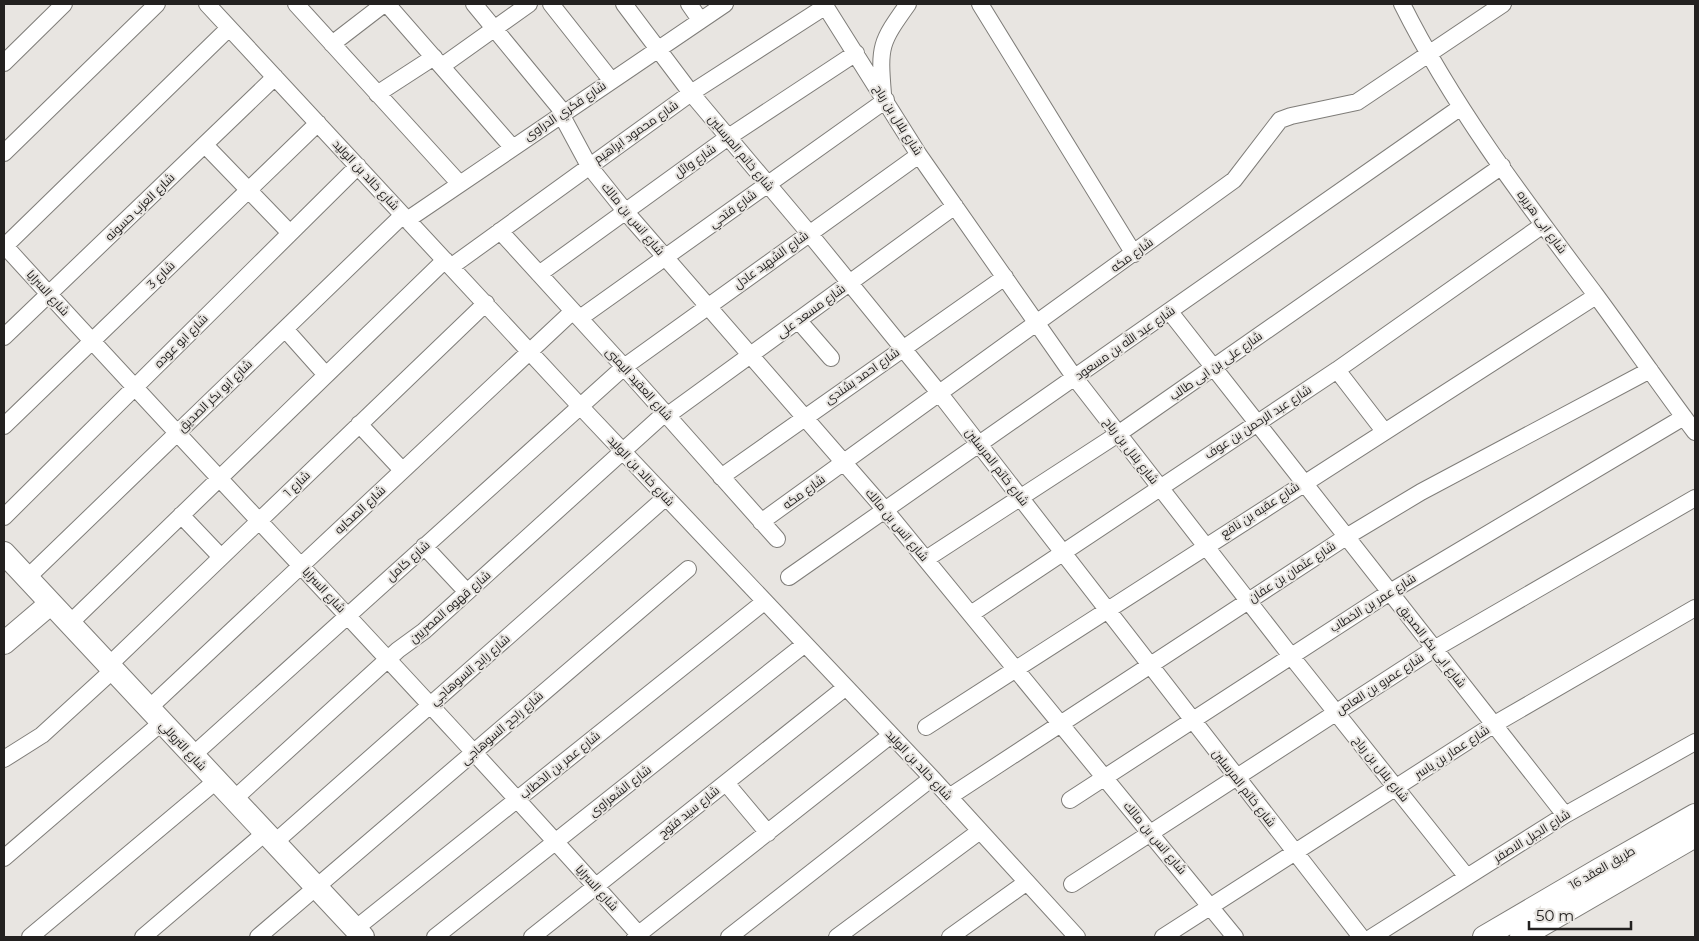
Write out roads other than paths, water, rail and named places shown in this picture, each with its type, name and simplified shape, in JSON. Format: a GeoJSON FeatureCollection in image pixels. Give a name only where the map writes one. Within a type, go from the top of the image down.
{"type":"FeatureCollection","features":[{"type":"Feature","properties":{"kind":"street"},"geometry":{"type":"LineString","coordinates":[[4,63],[64,4]]}},
{"type":"Feature","properties":{"kind":"street"},"geometry":{"type":"LineString","coordinates":[[4,153],[157,4]]}},
{"type":"Feature","properties":{"kind":"street","name":"شارع خالد بن الوليد"},"geometry":{"type":"LineString","coordinates":[[207,4],[579,405],[892,735],[1074,936]]}},
{"type":"Feature","properties":{"kind":"street"},"geometry":{"type":"LineString","coordinates":[[296,4],[459,183]]}},
{"type":"Feature","properties":{"kind":"street"},"geometry":{"type":"LineString","coordinates":[[332,44],[385,4],[512,147]]}},
{"type":"Feature","properties":{"kind":"street","name":"شارع انس بن مالك"},"geometry":{"type":"LineString","coordinates":[[474,4],[562,113],[589,166],[666,258],[806,416],[886,511],[1211,906],[1234,937]]}},
{"type":"Feature","properties":{"kind":"street"},"geometry":{"type":"LineString","coordinates":[[378,94],[438,62],[495,28],[529,4]]}},
{"type":"Feature","properties":{"kind":"street"},"geometry":{"type":"LineString","coordinates":[[551,4],[611,80]]}},
{"type":"Feature","properties":{"kind":"street","name":"شارع خاتم المرسلين"},"geometry":{"type":"LineString","coordinates":[[624,4],[727,138],[809,233],[940,394],[1361,937]]}},
{"type":"Feature","properties":{"kind":"street"},"geometry":{"type":"LineString","coordinates":[[689,4],[700,20]]}},
{"type":"Feature","properties":{"kind":"street","name":"شارع فكري الدراوى"},"geometry":{"type":"LineString","coordinates":[[405,217],[459,183],[725,4]]}},
{"type":"Feature","properties":{"kind":"street"},"geometry":{"type":"LineString","coordinates":[[884,98],[880,58],[882,44],[908,4]]}},
{"type":"Feature","properties":{"kind":"street"},"geometry":{"type":"LineString","coordinates":[[980,4],[1134,254]]}},
{"type":"Feature","properties":{"kind":"street","name":"شارع ابى هريره"},"geometry":{"type":"LineString","coordinates":[[1402,4],[1427,54],[1461,107],[1542,225],[1695,432]]}},
{"type":"Feature","properties":{"kind":"street","name":"شارع مكه"},"geometry":{"type":"LineString","coordinates":[[762,522],[1234,180],[1280,120],[1357,102],[1503,4]]}},
{"type":"Feature","properties":{"kind":"street","name":"شارع بلال بن رباح"},"geometry":{"type":"LineString","coordinates":[[825,5],[918,154],[1075,378],[1291,656],[1467,877]]}},
{"type":"Feature","properties":{"kind":"street","name":"شارع محمود ابراهيم"},"geometry":{"type":"LineString","coordinates":[[69,624],[326,375],[448,263],[500,231],[691,93],[825,5]]}},
{"type":"Feature","properties":{"kind":"street"},"geometry":{"type":"LineString","coordinates":[[4,246],[229,28]]}},
{"type":"Feature","properties":{"kind":"street","name":"شارع وائل"},"geometry":{"type":"LineString","coordinates":[[539,274],[727,138],[856,53]]}},
{"type":"Feature","properties":{"kind":"street","name":"شارع العزب حسونه"},"geometry":{"type":"LineString","coordinates":[[4,337],[275,77]]}},
{"type":"Feature","properties":{"kind":"street","name":"شارع فتحي"},"geometry":{"type":"LineString","coordinates":[[576,314],[666,258],[768,185],[884,98]]}},
{"type":"Feature","properties":{"kind":"street","name":"شارع عبد الله بن مسعود"},"geometry":{"type":"LineString","coordinates":[[789,577],[886,511],[1461,107]]}},
{"type":"Feature","properties":{"kind":"street","name":"شارع 3"},"geometry":{"type":"LineString","coordinates":[[4,426],[318,123]]}},
{"type":"Feature","properties":{"kind":"street"},"geometry":{"type":"LineString","coordinates":[[206,145],[290,233]]}},
{"type":"Feature","properties":{"kind":"street","name":"شارع الشهيد عادل"},"geometry":{"type":"LineString","coordinates":[[624,367],[918,154]]}},
{"type":"Feature","properties":{"kind":"street","name":"شارع ابو عوده"},"geometry":{"type":"LineString","coordinates":[[4,517],[358,166]]}},
{"type":"Feature","properties":{"kind":"street","name":"شارع على بن ابى طالب"},"geometry":{"type":"LineString","coordinates":[[926,559],[1118,434],[1502,166]]}},
{"type":"Feature","properties":{"kind":"street","name":"شارع مسعد على"},"geometry":{"type":"LineString","coordinates":[[666,414],[751,355],[955,206]]}},
{"type":"Feature","properties":{"kind":"street","name":"شارع ابو بكر الصديق"},"geometry":{"type":"LineString","coordinates":[[27,578],[284,329],[405,217]]}},
{"type":"Feature","properties":{"kind":"street","name":"شارع عبد الرحمن بن عوف"},"geometry":{"type":"LineString","coordinates":[[971,614],[1337,370],[1542,225]]}},
{"type":"Feature","properties":{"kind":"street","name":"شارع العقيد اليمنى"},"geometry":{"type":"LineString","coordinates":[[500,231],[624,367],[777,540]]}},
{"type":"Feature","properties":{"kind":"street","name":"شارع السرايا"},"geometry":{"type":"LineString","coordinates":[[4,246],[176,434],[348,615],[518,799],[638,936]]}},
{"type":"Feature","properties":{"kind":"street","name":"شارع احمد بشندى"},"geometry":{"type":"LineString","coordinates":[[721,477],[1004,276]]}},
{"type":"Feature","properties":{"kind":"street","name":"شارع عقبه بن نافع"},"geometry":{"type":"LineString","coordinates":[[926,727],[1304,482],[1596,296]]}},
{"type":"Feature","properties":{"kind":"street","name":"شارع 1"},"geometry":{"type":"LineString","coordinates":[[4,759],[42,735],[221,557],[486,303]]}},
{"type":"Feature","properties":{"kind":"street","name":"شارع ابى بكر الصديق"},"geometry":{"type":"LineString","coordinates":[[1170,312],[1565,815]]}},
{"type":"Feature","properties":{"kind":"street","name":"شارع الصحابه"},"geometry":{"type":"LineString","coordinates":[[4,858],[154,716],[301,566],[530,351],[576,314]]}},
{"type":"Feature","properties":{"kind":"street"},"geometry":{"type":"LineString","coordinates":[[798,320],[831,358]]}},
{"type":"Feature","properties":{"kind":"street"},"geometry":{"type":"LineString","coordinates":[[284,329],[326,375]]}},
{"type":"Feature","properties":{"kind":"street","name":"شارع كامل"},"geometry":{"type":"LineString","coordinates":[[192,756],[579,405],[624,367]]}},
{"type":"Feature","properties":{"kind":"street"},"geometry":{"type":"LineString","coordinates":[[1337,370],[1384,431]]}},
{"type":"Feature","properties":{"kind":"street","name":"شارع عثمان بن عفان"},"geometry":{"type":"LineString","coordinates":[[949,797],[1346,537],[1421,492],[1650,370]]}},
{"type":"Feature","properties":{"kind":"street","name":"شارع قهوه المصريين"},"geometry":{"type":"LineString","coordinates":[[233,800],[666,414]]}},
{"type":"Feature","properties":{"kind":"street","name":"شارع عمر بن الخطاب"},"geometry":{"type":"LineString","coordinates":[[1070,800],[1390,592],[1684,417]]}},
{"type":"Feature","properties":{"kind":"street"},"geometry":{"type":"LineString","coordinates":[[359,424],[402,470]]}},
{"type":"Feature","properties":{"kind":"street","name":"شارع رابح السوهاجي"},"geometry":{"type":"LineString","coordinates":[[143,937],[270,838],[430,705],[666,497]]}},
{"type":"Feature","properties":{"kind":"street","name":"شارع عمرو بن العاص"},"geometry":{"type":"LineString","coordinates":[[1072,884],[1434,649],[1695,498]]}},
{"type":"Feature","properties":{"kind":"street"},"geometry":{"type":"LineString","coordinates":[[182,516],[221,557]]}},
{"type":"Feature","properties":{"kind":"street"},"geometry":{"type":"LineString","coordinates":[[424,546],[467,592]]}},
{"type":"Feature","properties":{"kind":"street","name":"شارع التروللي"},"geometry":{"type":"LineString","coordinates":[[4,553],[110,669],[359,933]]}},
{"type":"Feature","properties":{"kind":"street","name":"شارع راجح السوهاجى"},"geometry":{"type":"LineString","coordinates":[[258,937],[688,569]]}},
{"type":"Feature","properties":{"kind":"street","name":"شارع عمر بن الخطاب"},"geometry":{"type":"LineString","coordinates":[[359,933],[518,799],[764,602]]}},
{"type":"Feature","properties":{"kind":"street"},"geometry":{"type":"LineString","coordinates":[[4,643],[50,604]]}},
{"type":"Feature","properties":{"kind":"street","name":"شارع عمار بن ياسر"},"geometry":{"type":"LineString","coordinates":[[1163,937],[1494,725],[1695,608]]}},
{"type":"Feature","properties":{"kind":"street","name":"شارع الشعراوى"},"geometry":{"type":"LineString","coordinates":[[435,937],[805,644]]}},
{"type":"Feature","properties":{"kind":"street","name":"شارع سيد فتوح"},"geometry":{"type":"LineString","coordinates":[[532,937],[846,687]]}},
{"type":"Feature","properties":{"kind":"street"},"geometry":{"type":"LineString","coordinates":[[638,936],[892,735]]}},
{"type":"Feature","properties":{"kind":"street","name":"شارع الجبل الاصفر"},"geometry":{"type":"LineString","coordinates":[[1372,937],[1565,815],[1695,742]]}},
{"type":"Feature","properties":{"kind":"street"},"geometry":{"type":"LineString","coordinates":[[729,937],[932,778]]}},
{"type":"Feature","properties":{"kind":"street"},"geometry":{"type":"LineString","coordinates":[[30,937],[216,781]]}},
{"type":"Feature","properties":{"kind":"street"},"geometry":{"type":"LineString","coordinates":[[726,783],[768,833]]}},
{"type":"Feature","properties":{"kind":"street","name":"طريق العقد 16"},"geometry":{"type":"LineString","coordinates":[[1484,937],[1695,816]]}},
{"type":"Feature","properties":{"kind":"street"},"geometry":{"type":"LineString","coordinates":[[837,937],[980,831]]}},
{"type":"Feature","properties":{"kind":"street","name":"طريق العقد 16"},"geometry":{"type":"LineString","coordinates":[[1521,937],[1695,836]]}},
{"type":"Feature","properties":{"kind":"street"},"geometry":{"type":"LineString","coordinates":[[950,937],[1027,882]]}}]}
